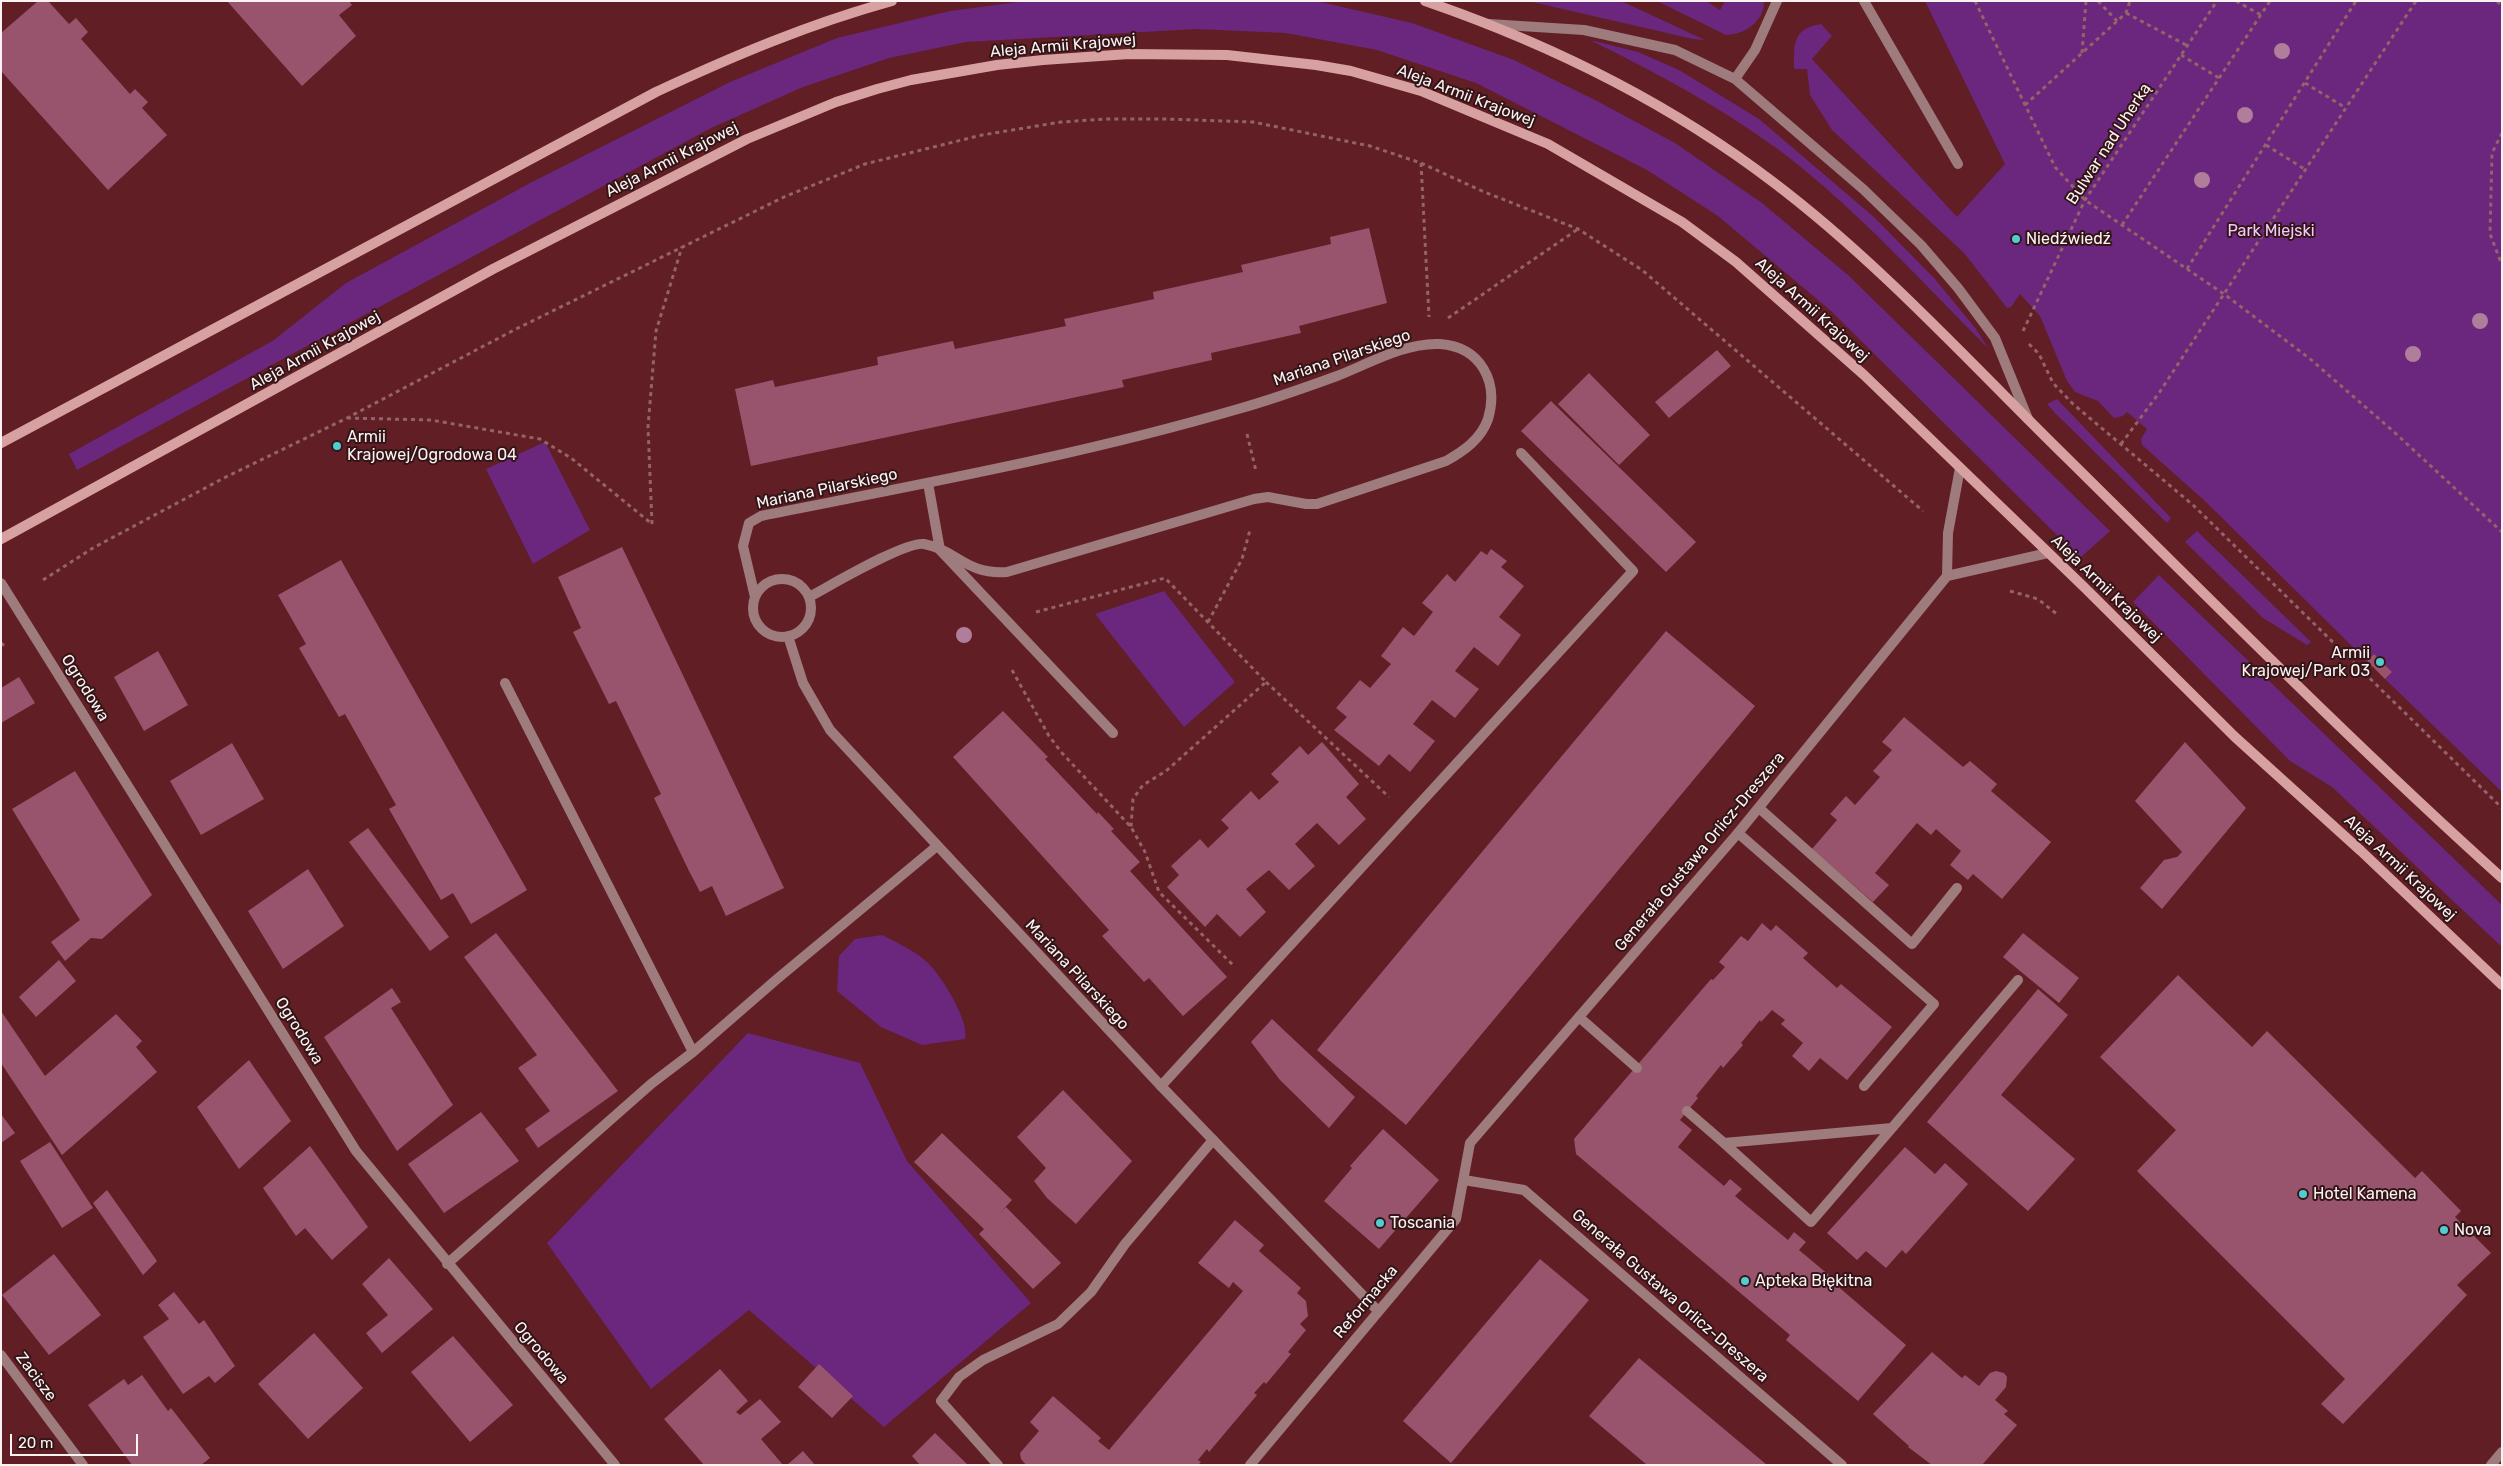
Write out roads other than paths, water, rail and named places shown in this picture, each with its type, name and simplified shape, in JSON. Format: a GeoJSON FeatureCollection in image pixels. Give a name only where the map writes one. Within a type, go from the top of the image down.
{"type":"FeatureCollection","features":[{"type":"Feature","properties":{"kind":"main road"},"geometry":{"type":"LineString","coordinates":[[1,443],[656,92],[728,58],[790,33],[892,1]]}},
{"type":"Feature","properties":{"kind":"main road"},"geometry":{"type":"LineString","coordinates":[[1425,1],[1488,24],[1582,64],[1664,107],[1774,183],[1865,261],[2303,692],[2502,878]]}},
{"type":"Feature","properties":{"kind":"main road","name":"Aleja Armii Krajowej"},"geometry":{"type":"LineString","coordinates":[[1,538],[493,269],[722,152],[794,118],[877,89],[956,72],[1043,60],[1129,54],[1227,55],[1351,71],[1421,91],[1505,124],[1548,144],[1682,222],[1736,262],[1864,375],[2235,737],[2368,857],[2502,985]]}},
{"type":"Feature","properties":{"kind":"street"},"geometry":{"type":"LineString","coordinates":[[1735,79],[1755,50],[1777,1]]}},
{"type":"Feature","properties":{"kind":"street"},"geometry":{"type":"LineString","coordinates":[[1864,1],[1958,164]]}},
{"type":"Feature","properties":{"kind":"street"},"geometry":{"type":"LineString","coordinates":[[1488,24],[1584,30],[1675,50],[1735,79],[1863,189],[1921,244],[1958,288],[1995,338],[2029,422]]}},
{"type":"Feature","properties":{"kind":"street","name":"Mariana Pilarskiego"},"geometry":{"type":"LineString","coordinates":[[809,597],[906,547],[924,544],[982,571],[1007,572],[1254,500],[1268,497],[1306,504],[1329,501],[1446,461],[1462,452],[1481,434],[1490,409],[1490,383],[1486,370],[1478,359],[1468,351],[1440,344],[1426,345],[1392,354],[1325,380],[1240,409],[1140,437],[1078,452],[761,516],[749,523],[743,546],[755,597],[753,606],[758,624],[773,635],[788,636],[803,683],[830,730],[1161,1086],[1378,1311]]}},
{"type":"Feature","properties":{"kind":"street"},"geometry":{"type":"LineString","coordinates":[[1161,1086],[1633,571],[1522,453]]}},
{"type":"Feature","properties":{"kind":"street"},"geometry":{"type":"LineString","coordinates":[[1960,468],[1948,532],[1947,576],[2009,564],[2048,553]]}},
{"type":"Feature","properties":{"kind":"street"},"geometry":{"type":"LineString","coordinates":[[928,483],[940,550],[1008,620],[1113,734]]}},
{"type":"Feature","properties":{"kind":"street","name":"Generała Gustawa Orlicz-Dreszera"},"geometry":{"type":"LineString","coordinates":[[1470,1143],[1738,833],[1947,576]]}},
{"type":"Feature","properties":{"kind":"street"},"geometry":{"type":"LineString","coordinates":[[755,597],[761,588],[777,579],[797,582],[809,597],[812,606],[806,624],[800,631],[788,636]]}},
{"type":"Feature","properties":{"kind":"street","name":"Ogrodowa"},"geometry":{"type":"LineString","coordinates":[[1,583],[356,1151],[447,1264],[615,1465]]}},
{"type":"Feature","properties":{"kind":"street"},"geometry":{"type":"LineString","coordinates":[[505,683],[693,1052]]}},
{"type":"Feature","properties":{"kind":"street"},"geometry":{"type":"LineString","coordinates":[[1759,808],[1912,944],[1958,888]]}},
{"type":"Feature","properties":{"kind":"street"},"geometry":{"type":"LineString","coordinates":[[1738,833],[1934,1004],[1864,1086]]}},
{"type":"Feature","properties":{"kind":"street"},"geometry":{"type":"LineString","coordinates":[[447,1264],[651,1084],[693,1052],[777,979],[937,846]]}},
{"type":"Feature","properties":{"kind":"street"},"geometry":{"type":"LineString","coordinates":[[1687,1112],[1811,1222],[2018,980]]}},
{"type":"Feature","properties":{"kind":"street"},"geometry":{"type":"LineString","coordinates":[[1579,1017],[1636,1068]]}},
{"type":"Feature","properties":{"kind":"street"},"geometry":{"type":"LineString","coordinates":[[1724,1143],[1892,1128]]}},
{"type":"Feature","properties":{"kind":"street"},"geometry":{"type":"LineString","coordinates":[[998,1465],[941,1401],[960,1377],[983,1360],[1058,1324],[1085,1298],[1125,1244],[1213,1140]]}},
{"type":"Feature","properties":{"kind":"street","name":"Reformacka"},"geometry":{"type":"LineString","coordinates":[[1250,1465],[1456,1218],[1470,1143]]}},
{"type":"Feature","properties":{"kind":"street","name":"Generała Gustawa Orlicz-Dreszera"},"geometry":{"type":"LineString","coordinates":[[1464,1180],[1524,1190],[1842,1465]]}},
{"type":"Feature","properties":{"kind":"street","name":"Zacisze"},"geometry":{"type":"LineString","coordinates":[[1,1355],[83,1465]]}},
{"type":"Feature","properties":{"kind":"street"},"geometry":{"type":"LineString","coordinates":[[2491,1465],[2502,1452]]}},
{"type":"Feature","properties":{"kind":"place","name":"Niedźwiedź"},"geometry":{"type":"Point","coordinates":[2016,239]}},
{"type":"Feature","properties":{"kind":"place","name":"Armii Krajowej/Ogrodowa 04"},"geometry":{"type":"Point","coordinates":[337,446]}},
{"type":"Feature","properties":{"kind":"place","name":"Armii Krajowej/Park 03"},"geometry":{"type":"Point","coordinates":[2380,662]}},
{"type":"Feature","properties":{"kind":"place","name":"Hotel Kamena"},"geometry":{"type":"Point","coordinates":[2303,1194]}},
{"type":"Feature","properties":{"kind":"place","name":"Toscania"},"geometry":{"type":"Point","coordinates":[1380,1223]}},
{"type":"Feature","properties":{"kind":"place","name":"Nova"},"geometry":{"type":"Point","coordinates":[2444,1230]}},
{"type":"Feature","properties":{"kind":"place","name":"Apteka Błękitna"},"geometry":{"type":"Point","coordinates":[1745,1281]}},
{"type":"Feature","properties":{"kind":"park label","name":"Park Miejski"},"geometry":{"type":"Point","coordinates":[2271,231]}}]}
